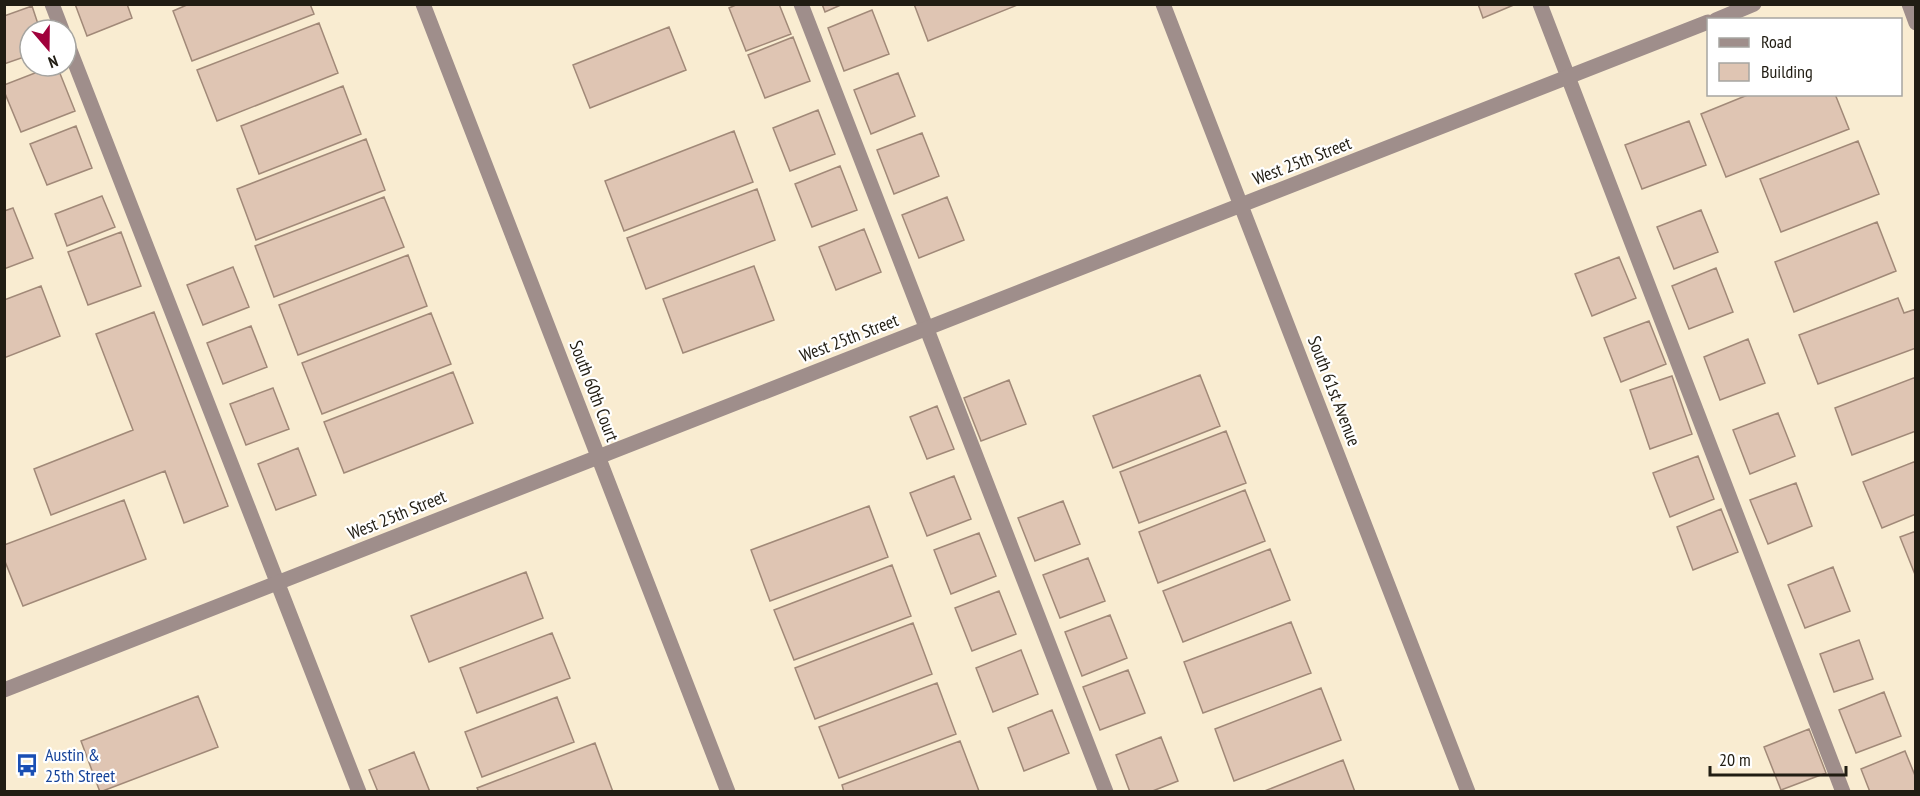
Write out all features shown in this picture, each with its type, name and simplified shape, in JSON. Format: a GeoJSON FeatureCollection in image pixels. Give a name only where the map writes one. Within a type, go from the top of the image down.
{"type":"FeatureCollection","features":[{"type":"Feature","properties":{"kind":"street","name":"South 60th Court"},"geometry":{"type":"LineString","coordinates":[[423,4],[728,792]]}},
{"type":"Feature","properties":{"kind":"street"},"geometry":{"type":"LineString","coordinates":[[801,4],[1106,792]]}},
{"type":"Feature","properties":{"kind":"street","name":"South 61st Avenue"},"geometry":{"type":"LineString","coordinates":[[1163,4],[1468,792]]}},
{"type":"Feature","properties":{"kind":"street"},"geometry":{"type":"LineString","coordinates":[[1540,4],[1843,792]]}},
{"type":"Feature","properties":{"kind":"street"},"geometry":{"type":"LineString","coordinates":[[1721,18],[1754,4]]}},
{"type":"Feature","properties":{"kind":"street"},"geometry":{"type":"LineString","coordinates":[[1909,4],[1916,22]]}},
{"type":"Feature","properties":{"kind":"street","name":"West 25th Street"},"geometry":{"type":"LineString","coordinates":[[4,690],[1707,22]]}},
{"type":"Feature","properties":{"kind":"street"},"geometry":{"type":"LineString","coordinates":[[78,71],[359,792]]}},
{"type":"Feature","properties":{"kind":"building"},"geometry":{"type":"Polygon","coordinates":[[[75,4],[127,4],[132,18],[87,36],[75,4]]]}},
{"type":"Feature","properties":{"kind":"building"},"geometry":{"type":"Polygon","coordinates":[[[189,4],[310,4],[314,14],[192,61],[173,11],[189,4]]]}},
{"type":"Feature","properties":{"kind":"building"},"geometry":{"type":"Polygon","coordinates":[[[738,4],[779,4],[791,34],[746,51],[729,8],[738,4]]]}},
{"type":"Feature","properties":{"kind":"building"},"geometry":{"type":"Polygon","coordinates":[[[822,4],[843,4],[825,12],[822,4]]]}},
{"type":"Feature","properties":{"kind":"building"},"geometry":{"type":"Polygon","coordinates":[[[914,4],[1020,4],[928,41],[914,4]]]}},
{"type":"Feature","properties":{"kind":"building"},"geometry":{"type":"Polygon","coordinates":[[[1478,4],[1516,4],[1483,18],[1478,4]]]}},
{"type":"Feature","properties":{"kind":"building"},"geometry":{"type":"Polygon","coordinates":[[[32,6],[36,18],[18,18],[18,59],[4,64],[4,16],[32,6]]]}},
{"type":"Feature","properties":{"kind":"building"},"geometry":{"type":"Polygon","coordinates":[[[872,10],[889,54],[844,71],[828,28],[872,10]]]}},
{"type":"Feature","properties":{"kind":"building"},"geometry":{"type":"Polygon","coordinates":[[[319,23],[338,73],[217,121],[197,70],[319,23]]]}},
{"type":"Feature","properties":{"kind":"building"},"geometry":{"type":"Polygon","coordinates":[[[669,27],[686,70],[590,108],[573,65],[669,27]]]}},
{"type":"Feature","properties":{"kind":"building"},"geometry":{"type":"Polygon","coordinates":[[[793,37],[810,81],[765,98],[748,55],[793,37]]]}},
{"type":"Feature","properties":{"kind":"building"},"geometry":{"type":"Polygon","coordinates":[[[898,73],[915,116],[871,134],[854,90],[898,73]]]}},
{"type":"Feature","properties":{"kind":"building"},"geometry":{"type":"Polygon","coordinates":[[[22,78],[62,78],[75,111],[21,132],[4,91],[4,85],[22,78]]]}},
{"type":"Feature","properties":{"kind":"building"},"geometry":{"type":"Polygon","coordinates":[[[343,86],[361,134],[259,174],[241,126],[343,86]]]}},
{"type":"Feature","properties":{"kind":"building"},"geometry":{"type":"Polygon","coordinates":[[[1745,96],[1836,96],[1849,129],[1726,177],[1701,114],[1745,96]]]}},
{"type":"Feature","properties":{"kind":"building"},"geometry":{"type":"Polygon","coordinates":[[[818,110],[835,154],[790,171],[773,128],[818,110]]]}},
{"type":"Feature","properties":{"kind":"building"},"geometry":{"type":"Polygon","coordinates":[[[1689,121],[1706,165],[1642,189],[1625,145],[1689,121]]]}},
{"type":"Feature","properties":{"kind":"building"},"geometry":{"type":"Polygon","coordinates":[[[76,126],[92,168],[47,185],[30,144],[76,126]]]}},
{"type":"Feature","properties":{"kind":"building"},"geometry":{"type":"Polygon","coordinates":[[[734,131],[753,182],[624,231],[605,181],[734,131]]]}},
{"type":"Feature","properties":{"kind":"building"},"geometry":{"type":"Polygon","coordinates":[[[922,133],[939,176],[894,194],[877,150],[922,133]]]}},
{"type":"Feature","properties":{"kind":"building"},"geometry":{"type":"Polygon","coordinates":[[[366,139],[385,190],[256,240],[237,189],[366,139]]]}},
{"type":"Feature","properties":{"kind":"building"},"geometry":{"type":"Polygon","coordinates":[[[1858,141],[1879,194],[1781,232],[1760,179],[1858,141]]]}},
{"type":"Feature","properties":{"kind":"building"},"geometry":{"type":"Polygon","coordinates":[[[840,166],[857,210],[812,227],[795,184],[840,166]]]}},
{"type":"Feature","properties":{"kind":"building"},"geometry":{"type":"Polygon","coordinates":[[[757,189],[775,240],[646,289],[627,238],[757,189]]]}},
{"type":"Feature","properties":{"kind":"building"},"geometry":{"type":"Polygon","coordinates":[[[102,196],[115,227],[67,246],[55,214],[102,196]]]}},
{"type":"Feature","properties":{"kind":"building"},"geometry":{"type":"Polygon","coordinates":[[[384,197],[404,247],[274,297],[255,246],[384,197]]]}},
{"type":"Feature","properties":{"kind":"building"},"geometry":{"type":"Polygon","coordinates":[[[947,197],[964,240],[919,258],[902,215],[947,197]]]}},
{"type":"Feature","properties":{"kind":"building"},"geometry":{"type":"Polygon","coordinates":[[[13,208],[33,258],[4,269],[4,211],[13,208]]]}},
{"type":"Feature","properties":{"kind":"building"},"geometry":{"type":"Polygon","coordinates":[[[1701,210],[1718,252],[1674,269],[1657,227],[1701,210]]]}},
{"type":"Feature","properties":{"kind":"building"},"geometry":{"type":"Polygon","coordinates":[[[1877,222],[1896,271],[1794,312],[1775,262],[1877,222]]]}},
{"type":"Feature","properties":{"kind":"building"},"geometry":{"type":"Polygon","coordinates":[[[864,229],[881,272],[836,290],[819,247],[864,229]]]}},
{"type":"Feature","properties":{"kind":"building"},"geometry":{"type":"Polygon","coordinates":[[[121,232],[141,286],[88,305],[68,252],[121,232]]]}},
{"type":"Feature","properties":{"kind":"building"},"geometry":{"type":"Polygon","coordinates":[[[408,255],[427,306],[298,355],[279,305],[408,255]]]}},
{"type":"Feature","properties":{"kind":"building"},"geometry":{"type":"Polygon","coordinates":[[[1619,257],[1636,298],[1592,316],[1575,274],[1619,257]]]}},
{"type":"Feature","properties":{"kind":"building"},"geometry":{"type":"Polygon","coordinates":[[[754,266],[774,320],[683,353],[663,299],[754,266]]]}},
{"type":"Feature","properties":{"kind":"building"},"geometry":{"type":"Polygon","coordinates":[[[233,267],[249,307],[203,325],[187,285],[233,267]]]}},
{"type":"Feature","properties":{"kind":"building"},"geometry":{"type":"Polygon","coordinates":[[[1716,268],[1733,312],[1689,329],[1672,286],[1716,268]]]}},
{"type":"Feature","properties":{"kind":"building"},"geometry":{"type":"Polygon","coordinates":[[[41,286],[60,336],[4,358],[4,300],[41,286]]]}},
{"type":"Feature","properties":{"kind":"building"},"geometry":{"type":"Polygon","coordinates":[[[1898,298],[1904,313],[1916,309],[1916,348],[1818,384],[1799,335],[1898,298]]]}},
{"type":"Feature","properties":{"kind":"building"},"geometry":{"type":"Polygon","coordinates":[[[154,312],[228,506],[184,523],[165,471],[51,515],[34,469],[133,430],[96,334],[154,312]]]}},
{"type":"Feature","properties":{"kind":"building"},"geometry":{"type":"Polygon","coordinates":[[[431,313],[451,364],[322,414],[302,363],[431,313]]]}},
{"type":"Feature","properties":{"kind":"building"},"geometry":{"type":"Polygon","coordinates":[[[1649,321],[1666,364],[1621,382],[1604,338],[1649,321]]]}},
{"type":"Feature","properties":{"kind":"building"},"geometry":{"type":"Polygon","coordinates":[[[251,326],[267,367],[223,384],[207,343],[251,326]]]}},
{"type":"Feature","properties":{"kind":"building"},"geometry":{"type":"Polygon","coordinates":[[[1748,339],[1765,383],[1720,400],[1704,357],[1748,339]]]}},
{"type":"Feature","properties":{"kind":"building"},"geometry":{"type":"Polygon","coordinates":[[[453,372],[473,423],[344,473],[324,422],[453,372]]]}},
{"type":"Feature","properties":{"kind":"building"},"geometry":{"type":"Polygon","coordinates":[[[1200,375],[1220,426],[1113,468],[1093,416],[1200,375]]]}},
{"type":"Feature","properties":{"kind":"building"},"geometry":{"type":"Polygon","coordinates":[[[1672,376],[1692,434],[1650,449],[1630,390],[1672,376]]]}},
{"type":"Feature","properties":{"kind":"building"},"geometry":{"type":"Polygon","coordinates":[[[1916,377],[1916,431],[1852,455],[1835,408],[1916,377]]]}},
{"type":"Feature","properties":{"kind":"building"},"geometry":{"type":"Polygon","coordinates":[[[1009,380],[1026,424],[981,441],[964,398],[1009,380]]]}},
{"type":"Feature","properties":{"kind":"building"},"geometry":{"type":"Polygon","coordinates":[[[273,388],[289,429],[246,445],[230,404],[273,388]]]}},
{"type":"Feature","properties":{"kind":"building"},"geometry":{"type":"Polygon","coordinates":[[[937,406],[954,449],[927,459],[910,417],[937,406]]]}},
{"type":"Feature","properties":{"kind":"building"},"geometry":{"type":"Polygon","coordinates":[[[1778,413],[1795,456],[1750,474],[1733,430],[1778,413]]]}},
{"type":"Feature","properties":{"kind":"building"},"geometry":{"type":"Polygon","coordinates":[[[1226,431],[1246,483],[1139,523],[1120,472],[1226,431]]]}},
{"type":"Feature","properties":{"kind":"building"},"geometry":{"type":"Polygon","coordinates":[[[298,448],[316,495],[276,510],[258,464],[298,448]]]}},
{"type":"Feature","properties":{"kind":"building"},"geometry":{"type":"Polygon","coordinates":[[[1698,456],[1714,499],[1670,517],[1653,473],[1698,456]]]}},
{"type":"Feature","properties":{"kind":"building"},"geometry":{"type":"Polygon","coordinates":[[[1916,461],[1916,514],[1882,528],[1863,482],[1916,461]]]}},
{"type":"Feature","properties":{"kind":"building"},"geometry":{"type":"Polygon","coordinates":[[[954,476],[971,519],[927,536],[910,493],[954,476]]]}},
{"type":"Feature","properties":{"kind":"building"},"geometry":{"type":"Polygon","coordinates":[[[1796,483],[1812,526],[1768,544],[1750,500],[1796,483]]]}},
{"type":"Feature","properties":{"kind":"building"},"geometry":{"type":"Polygon","coordinates":[[[1245,490],[1265,541],[1158,583],[1139,532],[1245,490]]]}},
{"type":"Feature","properties":{"kind":"building"},"geometry":{"type":"Polygon","coordinates":[[[124,500],[146,559],[23,606],[4,559],[4,545],[124,500]]]}},
{"type":"Feature","properties":{"kind":"building"},"geometry":{"type":"Polygon","coordinates":[[[1063,501],[1080,544],[1035,561],[1018,518],[1063,501]]]}},
{"type":"Feature","properties":{"kind":"building"},"geometry":{"type":"Polygon","coordinates":[[[869,506],[888,557],[770,601],[751,550],[869,506]]]}},
{"type":"Feature","properties":{"kind":"building"},"geometry":{"type":"Polygon","coordinates":[[[1721,509],[1738,552],[1693,570],[1677,527],[1721,509]]]}},
{"type":"Feature","properties":{"kind":"building"},"geometry":{"type":"Polygon","coordinates":[[[1916,531],[1916,577],[1900,537],[1916,531]]]}},
{"type":"Feature","properties":{"kind":"building"},"geometry":{"type":"Polygon","coordinates":[[[979,533],[996,576],[951,594],[934,550],[979,533]]]}},
{"type":"Feature","properties":{"kind":"building"},"geometry":{"type":"Polygon","coordinates":[[[1270,549],[1290,600],[1183,642],[1163,591],[1270,549]]]}},
{"type":"Feature","properties":{"kind":"building"},"geometry":{"type":"Polygon","coordinates":[[[1088,558],[1105,601],[1060,618],[1043,575],[1088,558]]]}},
{"type":"Feature","properties":{"kind":"building"},"geometry":{"type":"Polygon","coordinates":[[[892,565],[911,616],[794,660],[774,610],[892,565]]]}},
{"type":"Feature","properties":{"kind":"building"},"geometry":{"type":"Polygon","coordinates":[[[1833,567],[1850,611],[1805,628],[1788,585],[1833,567]]]}},
{"type":"Feature","properties":{"kind":"building"},"geometry":{"type":"Polygon","coordinates":[[[526,572],[543,618],[429,662],[411,616],[526,572]]]}},
{"type":"Feature","properties":{"kind":"building"},"geometry":{"type":"Polygon","coordinates":[[[999,591],[1016,634],[972,651],[955,608],[999,591]]]}},
{"type":"Feature","properties":{"kind":"building"},"geometry":{"type":"Polygon","coordinates":[[[1110,615],[1127,658],[1082,676],[1065,632],[1110,615]]]}},
{"type":"Feature","properties":{"kind":"building"},"geometry":{"type":"Polygon","coordinates":[[[1291,622],[1311,673],[1203,713],[1184,662],[1291,622]]]}},
{"type":"Feature","properties":{"kind":"building"},"geometry":{"type":"Polygon","coordinates":[[[913,623],[932,674],[815,719],[795,668],[913,623]]]}},
{"type":"Feature","properties":{"kind":"building"},"geometry":{"type":"Polygon","coordinates":[[[552,633],[570,678],[477,713],[460,668],[552,633]]]}},
{"type":"Feature","properties":{"kind":"building"},"geometry":{"type":"Polygon","coordinates":[[[1859,640],[1873,679],[1834,692],[1820,654],[1859,640]]]}},
{"type":"Feature","properties":{"kind":"building"},"geometry":{"type":"Polygon","coordinates":[[[1021,650],[1038,694],[993,712],[976,668],[1021,650]]]}},
{"type":"Feature","properties":{"kind":"building"},"geometry":{"type":"Polygon","coordinates":[[[1128,670],[1145,713],[1100,730],[1083,687],[1128,670]]]}},
{"type":"Feature","properties":{"kind":"building"},"geometry":{"type":"Polygon","coordinates":[[[937,683],[956,734],[839,778],[819,727],[937,683]]]}},
{"type":"Feature","properties":{"kind":"building"},"geometry":{"type":"Polygon","coordinates":[[[1321,688],[1341,740],[1234,781],[1215,729],[1321,688]]]}},
{"type":"Feature","properties":{"kind":"building"},"geometry":{"type":"Polygon","coordinates":[[[1884,692],[1901,736],[1856,753],[1839,710],[1884,692]]]}},
{"type":"Feature","properties":{"kind":"building"},"geometry":{"type":"Polygon","coordinates":[[[198,696],[218,747],[100,792],[81,741],[198,696]]]}},
{"type":"Feature","properties":{"kind":"building"},"geometry":{"type":"Polygon","coordinates":[[[557,697],[574,742],[482,777],[465,732],[557,697]]]}},
{"type":"Feature","properties":{"kind":"building"},"geometry":{"type":"Polygon","coordinates":[[[1052,710],[1069,753],[1024,771],[1008,728],[1052,710]]]}},
{"type":"Feature","properties":{"kind":"building"},"geometry":{"type":"Polygon","coordinates":[[[1809,729],[1826,773],[1781,790],[1764,747],[1809,729]]]}},
{"type":"Feature","properties":{"kind":"building"},"geometry":{"type":"Polygon","coordinates":[[[1161,737],[1178,781],[1150,792],[1130,792],[1116,755],[1161,737]]]}},
{"type":"Feature","properties":{"kind":"building"},"geometry":{"type":"Polygon","coordinates":[[[960,741],[979,791],[844,792],[842,785],[960,741]]]}},
{"type":"Feature","properties":{"kind":"building"},"geometry":{"type":"Polygon","coordinates":[[[595,743],[613,792],[479,792],[477,788],[595,743]]]}},
{"type":"Feature","properties":{"kind":"building"},"geometry":{"type":"Polygon","coordinates":[[[1905,751],[1916,778],[1916,792],[1870,792],[1861,769],[1905,751]]]}},
{"type":"Feature","properties":{"kind":"building"},"geometry":{"type":"Polygon","coordinates":[[[414,752],[430,792],[378,792],[369,770],[414,752]]]}},
{"type":"Feature","properties":{"kind":"building"},"geometry":{"type":"Polygon","coordinates":[[[1343,760],[1355,792],[1262,792],[1343,760]]]}},
{"type":"Feature","properties":{"kind":"place","name":"Austin & 25th Street"},"geometry":{"type":"Point","coordinates":[27,765]}}]}
